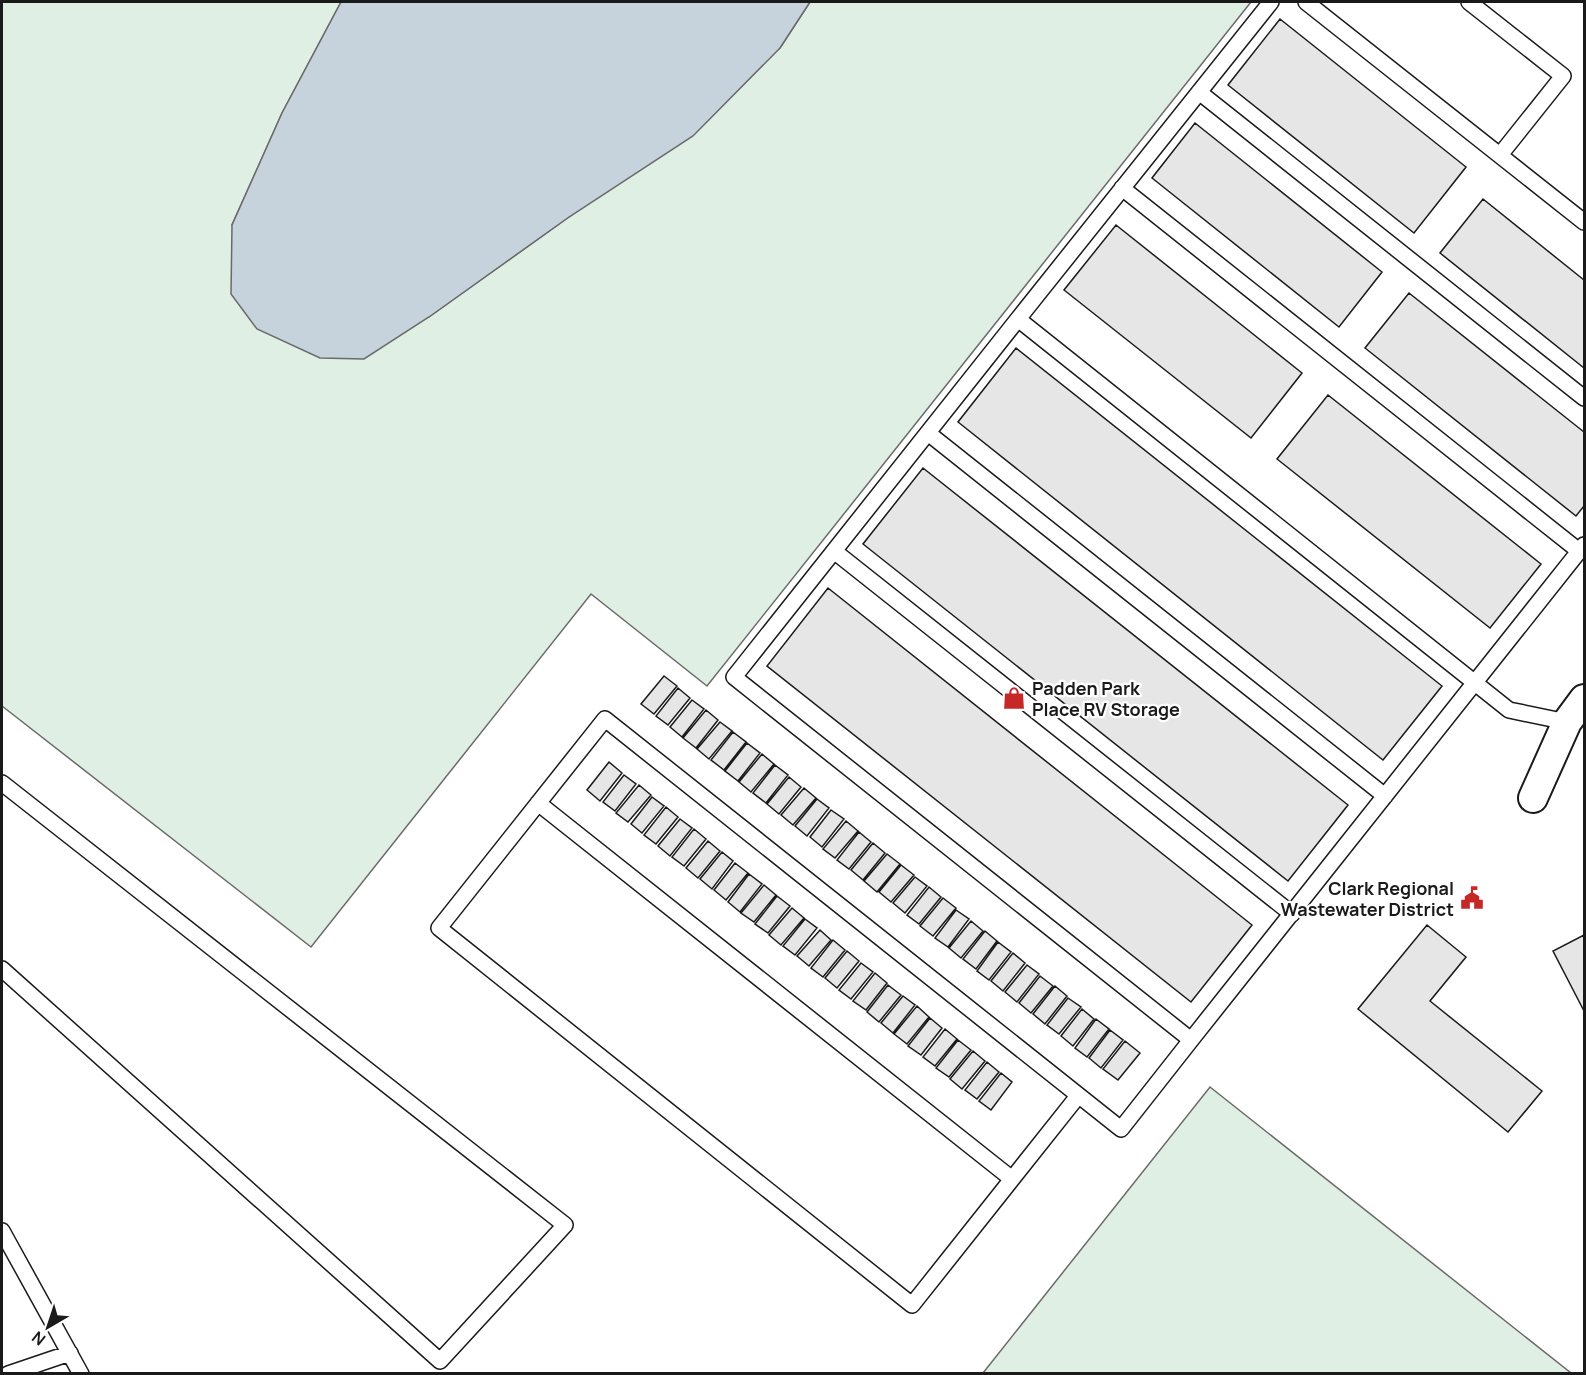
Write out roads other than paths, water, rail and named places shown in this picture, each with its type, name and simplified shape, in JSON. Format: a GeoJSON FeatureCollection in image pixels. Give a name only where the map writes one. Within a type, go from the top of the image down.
{"type":"FeatureCollection","features":[{"type":"Feature","properties":{"kind":"street"},"geometry":{"type":"LineString","coordinates":[[1533,798],[1567,722],[1584,699]]}},
{"type":"Feature","properties":{"kind":"lane"},"geometry":{"type":"LineString","coordinates":[[1191,1040],[734,677],[1270,2]]}},
{"type":"Feature","properties":{"kind":"lane"},"geometry":{"type":"LineString","coordinates":[[1306,2],[1584,222]]}},
{"type":"Feature","properties":{"kind":"lane"},"geometry":{"type":"LineString","coordinates":[[1469,2],[1563,76],[1500,155]]}},
{"type":"Feature","properties":{"kind":"lane"},"geometry":{"type":"LineString","coordinates":[[1199,92],[1584,398]]}},
{"type":"Feature","properties":{"kind":"lane"},"geometry":{"type":"LineString","coordinates":[[1078,1096],[912,1305],[439,928],[605,719],[1121,1129],[1582,548],[1122,188]]}},
{"type":"Feature","properties":{"kind":"lane"},"geometry":{"type":"LineString","coordinates":[[1018,320],[1509,710],[1567,722]]}},
{"type":"Feature","properties":{"kind":"lane"},"geometry":{"type":"LineString","coordinates":[[928,433],[1385,796]]}},
{"type":"Feature","properties":{"kind":"lane"},"geometry":{"type":"LineString","coordinates":[[834,550],[1292,914]]}},
{"type":"Feature","properties":{"kind":"lane"},"geometry":{"type":"LineString","coordinates":[[2,783],[565,1225],[440,1361],[2,969]]}},
{"type":"Feature","properties":{"kind":"lane"},"geometry":{"type":"LineString","coordinates":[[538,803],[1012,1179]]}},
{"type":"Feature","properties":{"kind":"lane"},"geometry":{"type":"LineString","coordinates":[[2,1230],[81,1374]]}},
{"type":"Feature","properties":{"kind":"lane"},"geometry":{"type":"LineString","coordinates":[[8,1374],[70,1353]]}},
{"type":"Feature","properties":{"kind":"place","name":"Padden Park Place RV Storage"},"geometry":{"type":"Point","coordinates":[1014,698]}},
{"type":"Feature","properties":{"kind":"place","name":"Clark Regional Wastewater District"},"geometry":{"type":"Point","coordinates":[1472,898]}}]}
